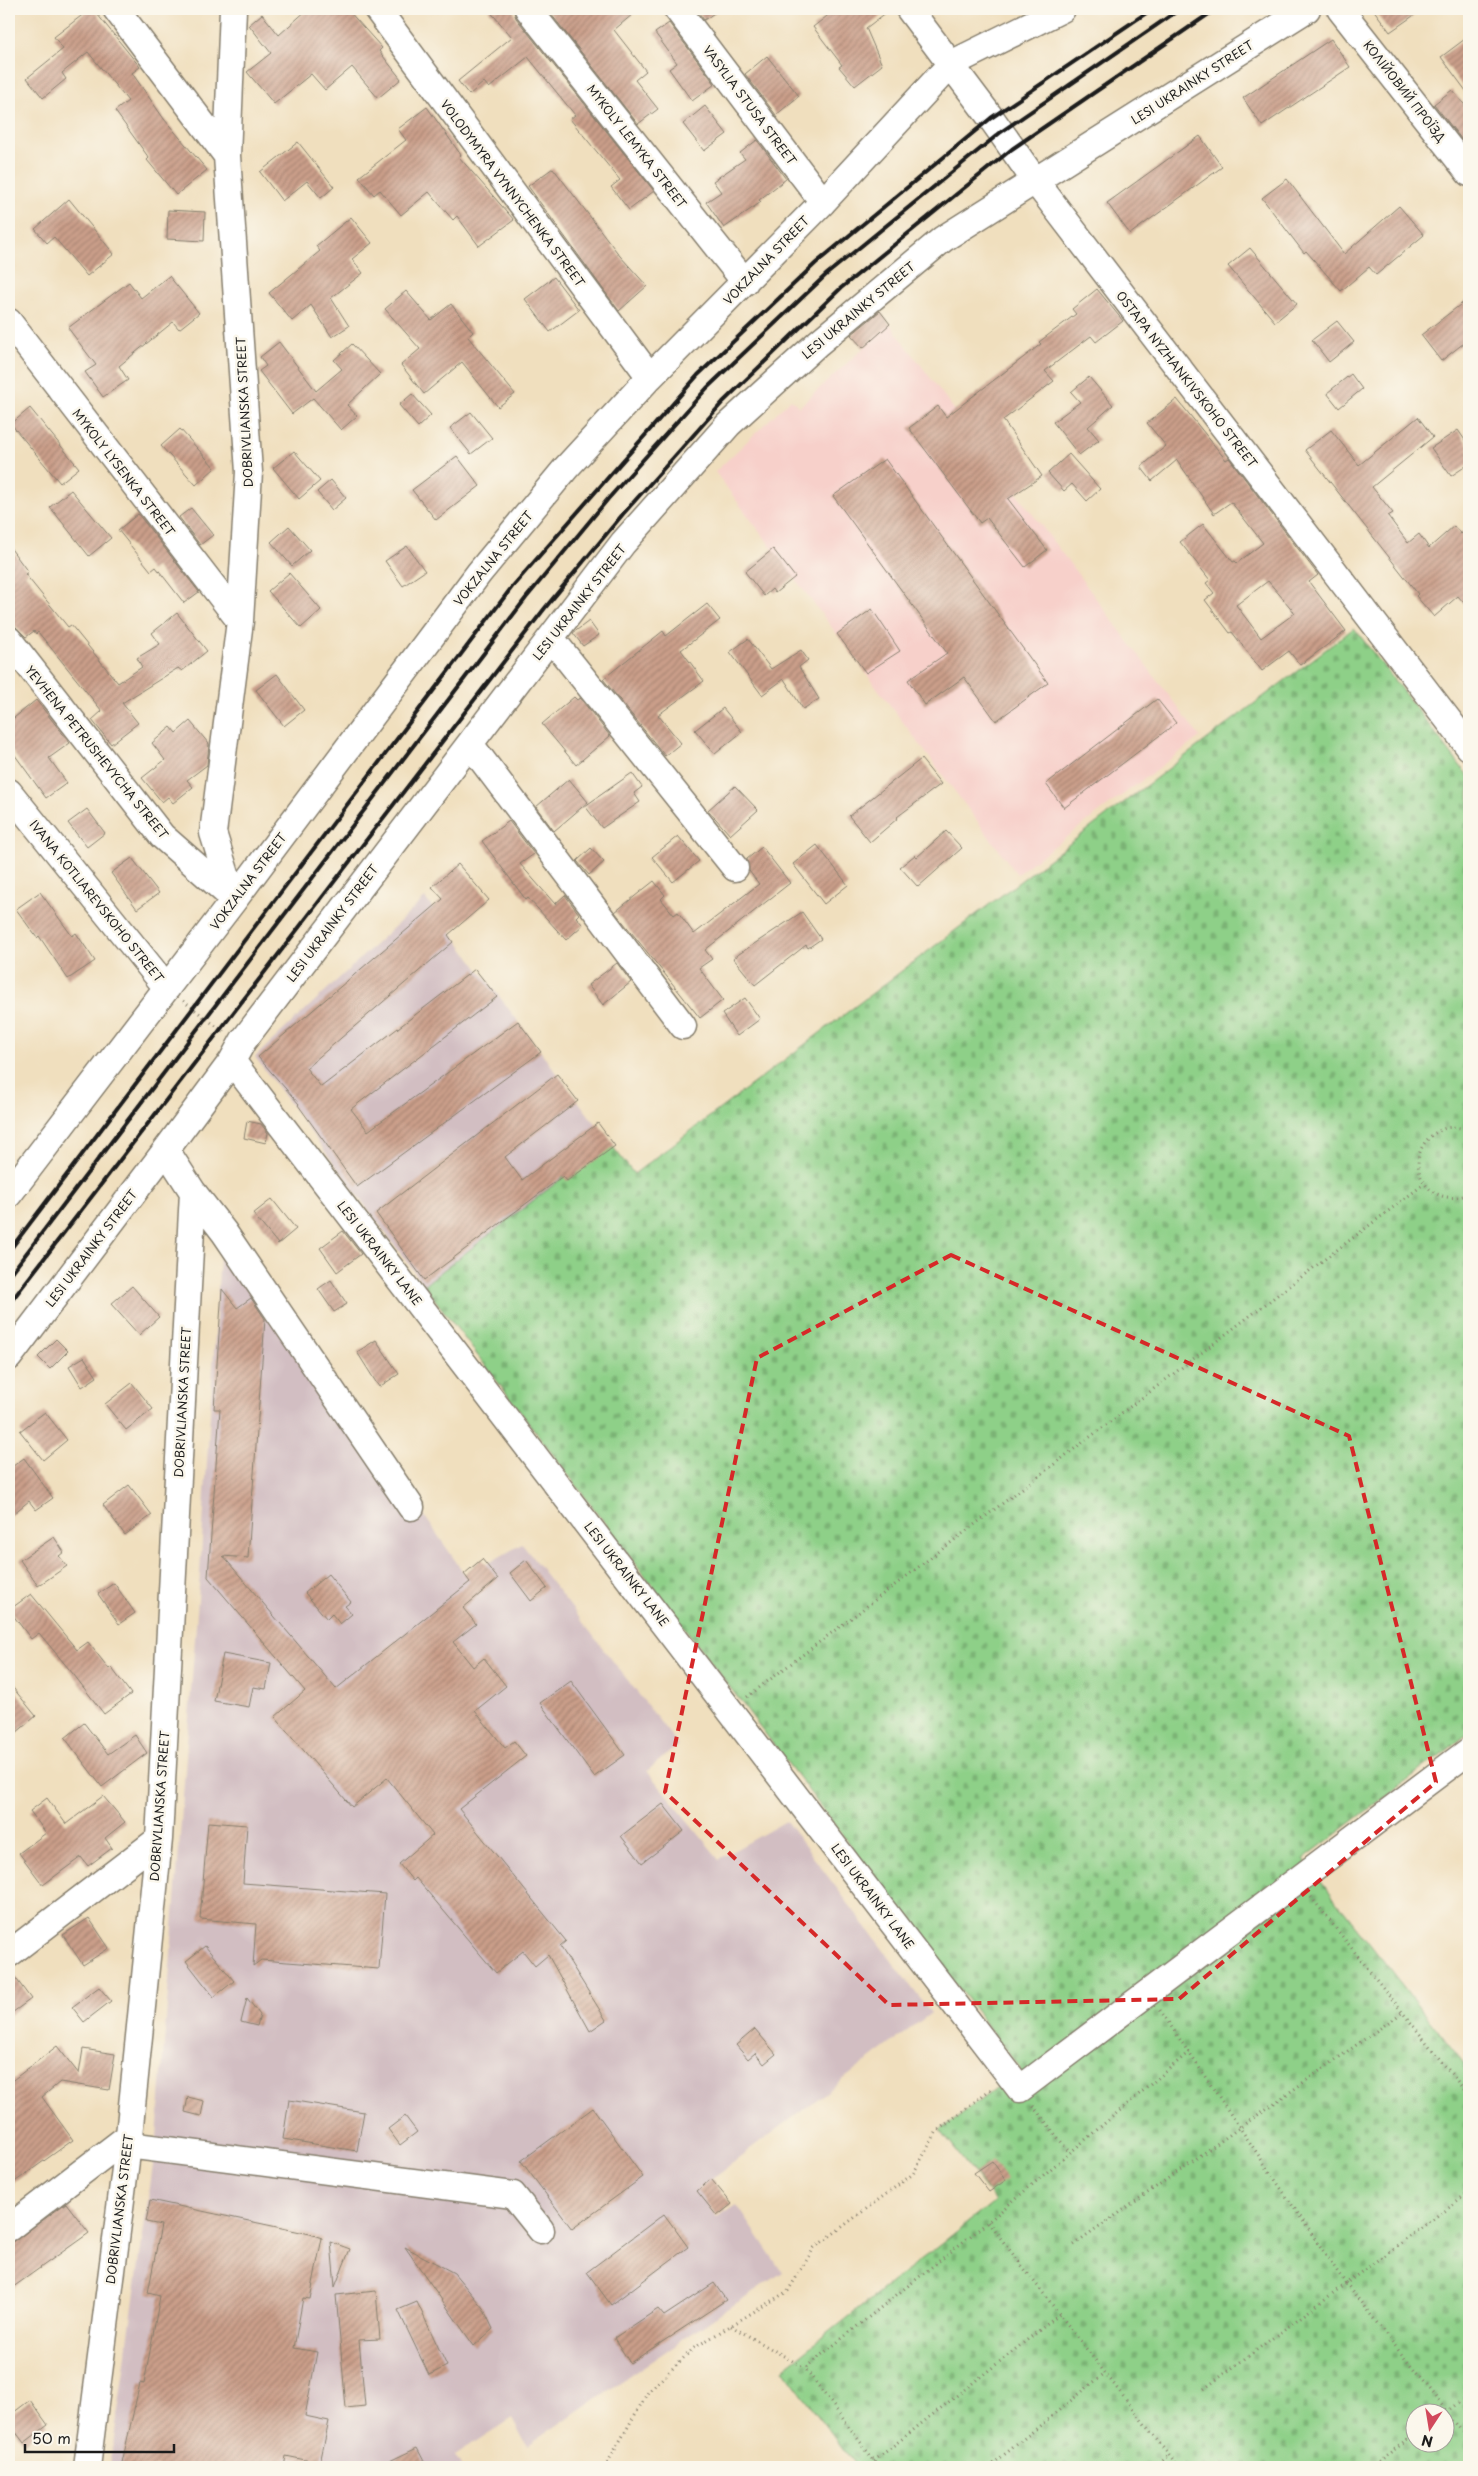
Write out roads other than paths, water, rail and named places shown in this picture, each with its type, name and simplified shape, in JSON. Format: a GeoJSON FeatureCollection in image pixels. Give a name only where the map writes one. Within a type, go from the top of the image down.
{"type":"FeatureCollection","features":[{"type":"Feature","properties":{"kind":"street"},"geometry":{"type":"LineString","coordinates":[[116,9],[227,156]]}},
{"type":"Feature","properties":{"kind":"street","name":"DOBRIVLIANSKA STREET"},"geometry":{"type":"LineString","coordinates":[[233,9],[227,156],[250,472],[240,621],[212,833],[234,900]]}},
{"type":"Feature","properties":{"kind":"street","name":"VOLODYMYRA VYNNYCHENKA STREET"},"geometry":{"type":"LineString","coordinates":[[377,9],[650,377]]}},
{"type":"Feature","properties":{"kind":"street","name":"MYKOLY LEMYKA STREET"},"geometry":{"type":"LineString","coordinates":[[528,9],[745,282]]}},
{"type":"Feature","properties":{"kind":"street","name":"VASYLIA STUSA STREET"},"geometry":{"type":"LineString","coordinates":[[677,9],[823,202]]}},
{"type":"Feature","properties":{"kind":"street","name":"OSTAPA NYZHANKIVSKOHO STREET"},"geometry":{"type":"LineString","coordinates":[[908,9],[951,64],[1036,182],[1469,747]]}},
{"type":"Feature","properties":{"kind":"street","name":"VOKZALNA STREET"},"geometry":{"type":"LineString","coordinates":[[9,1194],[234,900],[479,573],[566,468],[650,377],[823,202],[951,64],[1062,9]]}},
{"type":"Feature","properties":{"kind":"street","name":"LESI UKRAINKY STREET"},"geometry":{"type":"LineString","coordinates":[[9,1357],[166,1150],[237,1051],[624,543],[728,425],[818,344],[943,239],[1307,9]]}},
{"type":"Feature","properties":{"kind":"street","name":"КОЛІЙОВИЙ ПРОЇЗД"},"geometry":{"type":"LineString","coordinates":[[1340,9],[1469,173]]}},
{"type":"Feature","properties":{"kind":"street","name":"MYKOLY LYSENKA STREET"},"geometry":{"type":"LineString","coordinates":[[9,322],[240,621]]}},
{"type":"Feature","properties":{"kind":"street"},"geometry":{"type":"LineString","coordinates":[[551,638],[735,868]]}},
{"type":"Feature","properties":{"kind":"street","name":"YEVHENA PETRUSHEVYCHA STREET"},"geometry":{"type":"LineString","coordinates":[[9,640],[162,836],[234,900]]}},
{"type":"Feature","properties":{"kind":"street"},"geometry":{"type":"LineString","coordinates":[[470,744],[683,1026]]}},
{"type":"Feature","properties":{"kind":"street","name":"IVANA KOTLIAREVSKOHO STREET"},"geometry":{"type":"LineString","coordinates":[[9,792],[167,988]]}},
{"type":"Feature","properties":{"kind":"street","name":"LESI UKRAINKY LANE"},"geometry":{"type":"LineString","coordinates":[[237,1051],[731,1710],[1014,2081],[1149,1993],[1469,1751]]}},
{"type":"Feature","properties":{"kind":"street"},"geometry":{"type":"LineString","coordinates":[[166,1150],[193,1192],[224,1232],[411,1507]]}},
{"type":"Feature","properties":{"kind":"street","name":"DOBRIVLIANSKA STREET"},"geometry":{"type":"LineString","coordinates":[[87,2467],[128,2140],[158,1839],[193,1192]]}},
{"type":"Feature","properties":{"kind":"street"},"geometry":{"type":"LineString","coordinates":[[9,1954],[158,1839]]}},
{"type":"Feature","properties":{"kind":"street"},"geometry":{"type":"LineString","coordinates":[[9,2228],[128,2140],[512,2195],[541,2230]]}},
{"type":"Feature","properties":{"kind":"railway"},"geometry":{"type":"LineString","coordinates":[[9,1251],[512,587],[698,375],[816,263],[991,118],[1152,9]]}},
{"type":"Feature","properties":{"kind":"railway"},"geometry":{"type":"LineString","coordinates":[[9,1276],[526,598],[608,499],[707,388],[827,274],[1001,132],[1180,9]]}},
{"type":"Feature","properties":{"kind":"railway"},"geometry":{"type":"LineString","coordinates":[[9,1304],[545,608],[623,514],[723,402],[841,288],[1012,149],[1216,9]]}}]}
